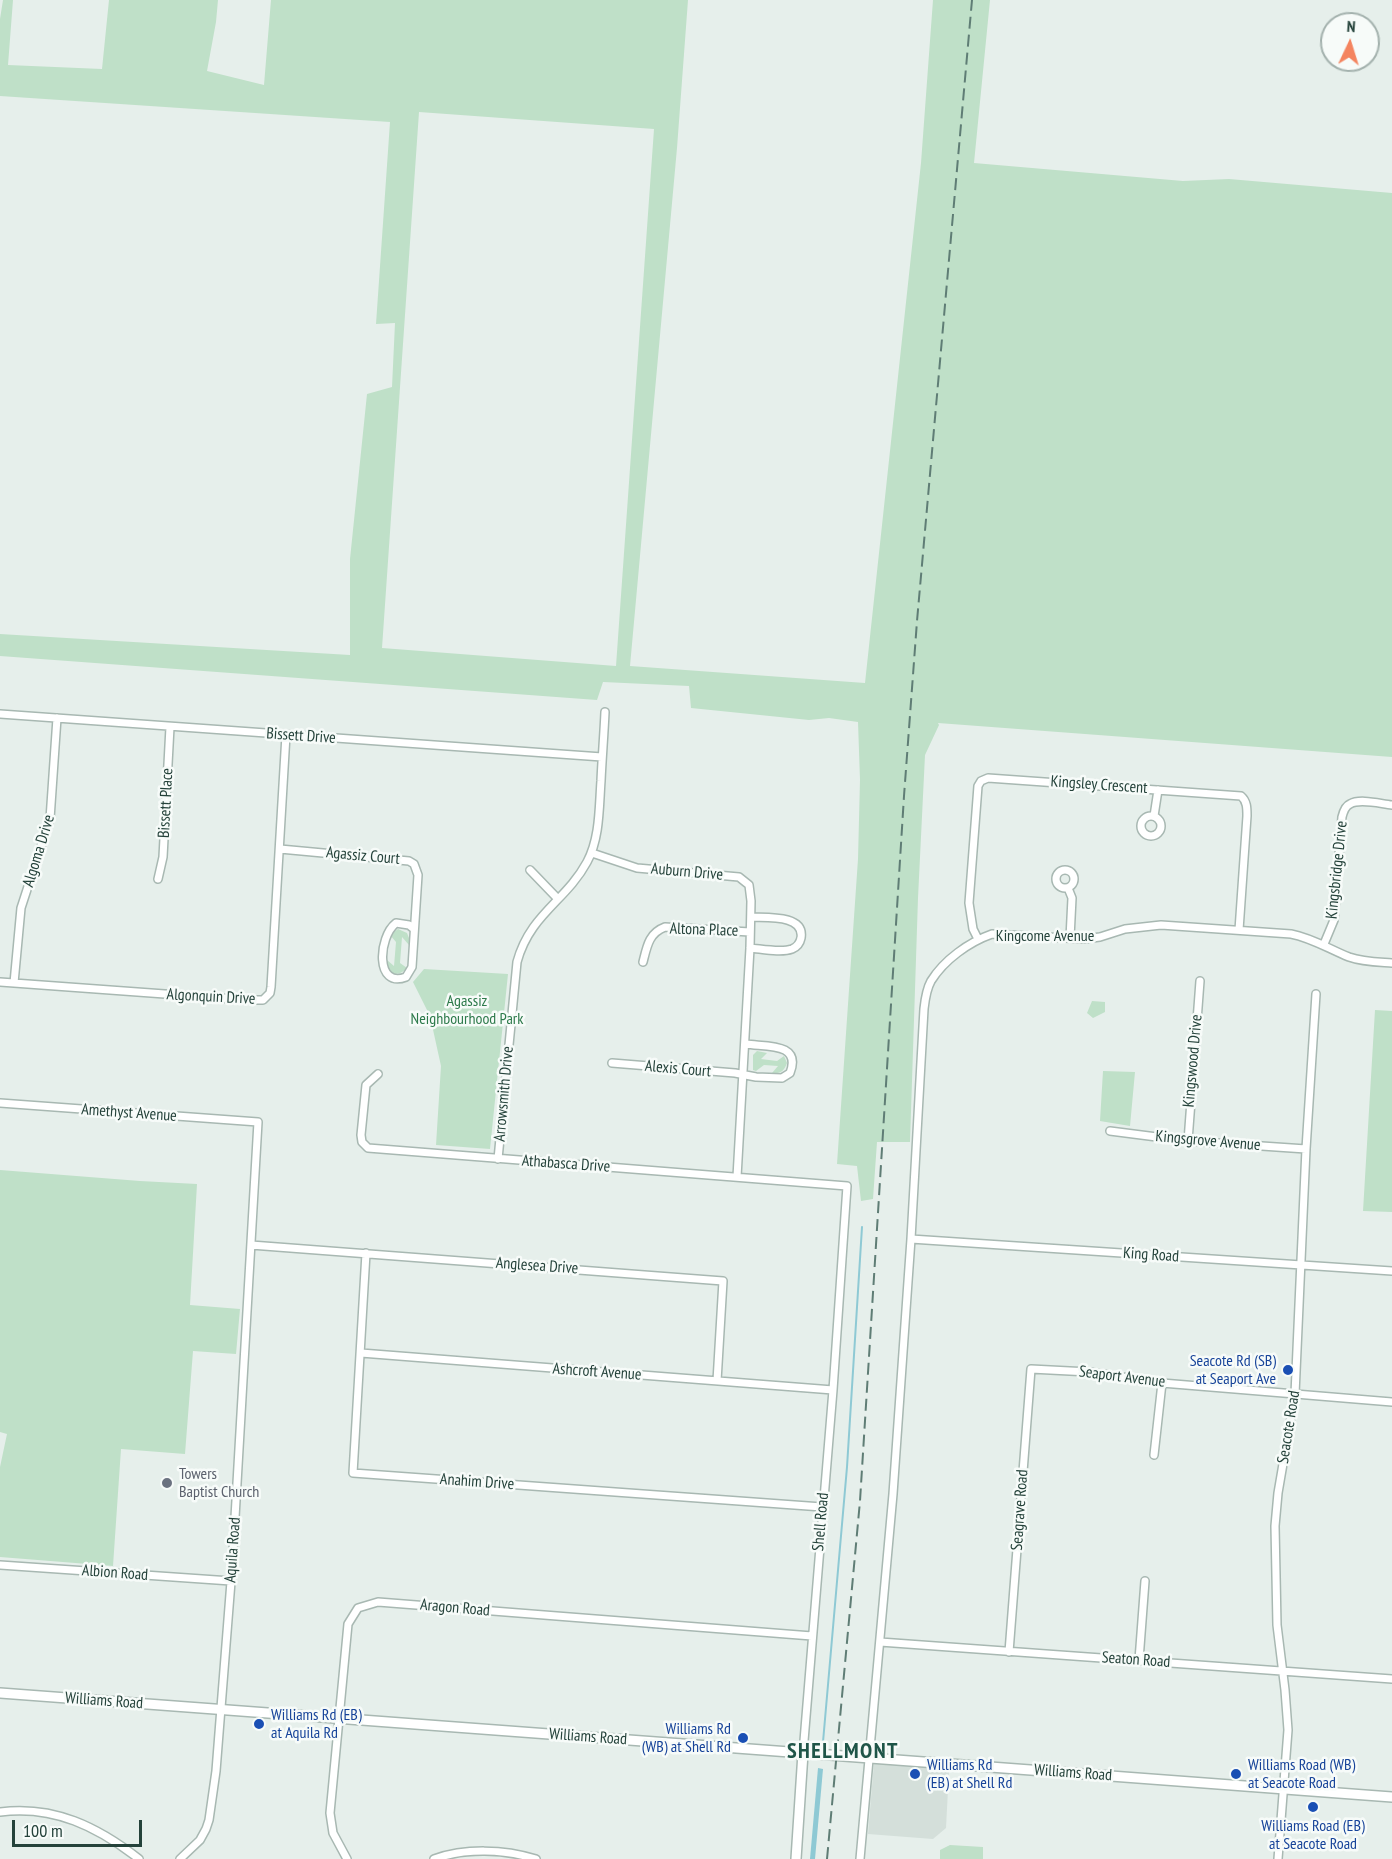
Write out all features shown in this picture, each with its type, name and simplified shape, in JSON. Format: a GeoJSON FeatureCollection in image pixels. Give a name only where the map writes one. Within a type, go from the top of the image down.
{"type":"FeatureCollection","features":[{"type":"Feature","properties":{"kind":"street","name":"Arrowsmith Drive"},"geometry":{"type":"LineString","coordinates":[[498,1159],[517,962],[520,950],[532,928],[576,877],[592,852],[597,833],[605,712]]}},
{"type":"Feature","properties":{"kind":"street","name":"Bissett Drive"},"geometry":{"type":"LineString","coordinates":[[0,714],[602,757]]}},
{"type":"Feature","properties":{"kind":"street","name":"Algoma Drive"},"geometry":{"type":"LineString","coordinates":[[14,983],[21,908],[50,819],[57,718]]}},
{"type":"Feature","properties":{"kind":"street","name":"Bissett Place"},"geometry":{"type":"LineString","coordinates":[[158,879],[163,857],[170,727]]}},
{"type":"Feature","properties":{"kind":"street","name":"Algonquin Drive"},"geometry":{"type":"LineString","coordinates":[[0,982],[235,1000],[263,1000],[270,993],[271,987],[286,735]]}},
{"type":"Feature","properties":{"kind":"street","name":"Kingsley Crescent"},"geometry":{"type":"LineString","coordinates":[[978,939],[970,915],[969,903],[977,797],[981,781],[994,778],[1241,796],[1245,799],[1247,816],[1239,930]]}},
{"type":"Feature","properties":{"kind":"street"},"geometry":{"type":"LineString","coordinates":[[1154,816],[1158,790]]}},
{"type":"Feature","properties":{"kind":"street","name":"Kingsbridge Drive"},"geometry":{"type":"LineString","coordinates":[[1324,944],[1334,921],[1344,809],[1350,804],[1360,802],[1392,805]]}},
{"type":"Feature","properties":{"kind":"street","name":"Agassiz Court"},"geometry":{"type":"LineString","coordinates":[[280,849],[409,861],[414,864],[418,875],[412,970],[402,978],[392,977],[386,973],[383,962],[386,936],[396,923],[409,925],[414,929]]}},
{"type":"Feature","properties":{"kind":"street","name":"Auburn Drive"},"geometry":{"type":"LineString","coordinates":[[592,852],[637,868],[739,877],[747,882],[751,891],[750,948],[737,1177]]}},
{"type":"Feature","properties":{"kind":"street"},"geometry":{"type":"LineString","coordinates":[[530,870],[557,897]]}},
{"type":"Feature","properties":{"kind":"street"},"geometry":{"type":"LineString","coordinates":[[1068,888],[1072,898],[1070,938]]}},
{"type":"Feature","properties":{"kind":"street"},"geometry":{"type":"LineString","coordinates":[[750,948],[792,949],[799,944],[801,934],[798,926],[791,921],[751,917]]}},
{"type":"Feature","properties":{"kind":"street","name":"Kingcome Avenue"},"geometry":{"type":"LineString","coordinates":[[911,1239],[926,994],[931,982],[942,968],[978,939],[992,934],[1070,938],[1100,937],[1125,928],[1161,925],[1306,936],[1349,957],[1392,963]]}},
{"type":"Feature","properties":{"kind":"street","name":"Altona Place"},"geometry":{"type":"LineString","coordinates":[[643,962],[648,942],[654,933],[665,927],[750,932]]}},
{"type":"Feature","properties":{"kind":"street","name":"Kingswood Drive"},"geometry":{"type":"LineString","coordinates":[[1188,1141],[1200,981]]}},
{"type":"Feature","properties":{"kind":"street","name":"Seacote Road"},"geometry":{"type":"LineString","coordinates":[[1278,1859],[1288,1730],[1277,1625],[1275,1526],[1278,1494],[1295,1394],[1306,1149],[1316,994]]}},
{"type":"Feature","properties":{"kind":"street"},"geometry":{"type":"LineString","coordinates":[[744,1075],[782,1078],[790,1073],[792,1065],[790,1054],[781,1048],[746,1044]]}},
{"type":"Feature","properties":{"kind":"street","name":"Alexis Court"},"geometry":{"type":"LineString","coordinates":[[612,1064],[744,1075]]}},
{"type":"Feature","properties":{"kind":"street","name":"Athabasca Drive"},"geometry":{"type":"LineString","coordinates":[[378,1074],[366,1085],[361,1135],[362,1142],[368,1149],[847,1186]]}},
{"type":"Feature","properties":{"kind":"street","name":"Amethyst Avenue"},"geometry":{"type":"LineString","coordinates":[[0,1103],[258,1122]]}},
{"type":"Feature","properties":{"kind":"street","name":"Aquila Road"},"geometry":{"type":"LineString","coordinates":[[180,1859],[201,1840],[209,1820],[216,1771],[231,1581],[258,1122]]}},
{"type":"Feature","properties":{"kind":"street","name":"Kingsgrove Avenue"},"geometry":{"type":"LineString","coordinates":[[1110,1131],[1188,1141],[1306,1149]]}},
{"type":"Feature","properties":{"kind":"street","name":"Shell Road"},"geometry":{"type":"LineString","coordinates":[[796,1859],[847,1186]]}},
{"type":"Feature","properties":{"kind":"street"},"geometry":{"type":"LineString","coordinates":[[860,1859],[880,1642],[911,1239]]}},
{"type":"Feature","properties":{"kind":"street","name":"King Road"},"geometry":{"type":"LineString","coordinates":[[911,1239],[1392,1271]]}},
{"type":"Feature","properties":{"kind":"street","name":"Anglesea Drive"},"geometry":{"type":"LineString","coordinates":[[251,1245],[723,1281],[717,1381]]}},
{"type":"Feature","properties":{"kind":"street","name":"Anahim Drive"},"geometry":{"type":"LineString","coordinates":[[366,1253],[353,1473],[822,1507]]}},
{"type":"Feature","properties":{"kind":"street","name":"Ashcroft Avenue"},"geometry":{"type":"LineString","coordinates":[[361,1353],[833,1390]]}},
{"type":"Feature","properties":{"kind":"street","name":"Seaport Avenue"},"geometry":{"type":"LineString","coordinates":[[1031,1369],[1089,1372],[1162,1383],[1392,1402]]}},
{"type":"Feature","properties":{"kind":"street","name":"Seagrave Road"},"geometry":{"type":"LineString","coordinates":[[1009,1652],[1031,1369]]}},
{"type":"Feature","properties":{"kind":"street"},"geometry":{"type":"LineString","coordinates":[[1154,1455],[1162,1383]]}},
{"type":"Feature","properties":{"kind":"street","name":"Albion Road"},"geometry":{"type":"LineString","coordinates":[[0,1565],[231,1581]]}},
{"type":"Feature","properties":{"kind":"street"},"geometry":{"type":"LineString","coordinates":[[1140,1660],[1145,1581]]}},
{"type":"Feature","properties":{"kind":"street","name":"Aragon Road"},"geometry":{"type":"LineString","coordinates":[[347,1859],[333,1833],[330,1813],[348,1624],[358,1608],[378,1602],[812,1636]]}},
{"type":"Feature","properties":{"kind":"street","name":"Seaton Road"},"geometry":{"type":"LineString","coordinates":[[880,1642],[1392,1679]]}},
{"type":"Feature","properties":{"kind":"street","name":"Williams Road"},"geometry":{"type":"LineString","coordinates":[[0,1693],[1392,1797]]}},
{"type":"Feature","properties":{"kind":"street"},"geometry":{"type":"LineString","coordinates":[[0,1812],[43,1812],[83,1823],[104,1834],[139,1859]]}},
{"type":"Feature","properties":{"kind":"street"},"geometry":{"type":"LineString","coordinates":[[435,1859],[467,1852],[493,1856],[525,1856],[536,1859]]}},
{"type":"Feature","properties":{"kind":"shaded area"},"geometry":{"type":"Polygon","coordinates":[[[874,1763],[949,1770],[946,1828],[933,1839],[868,1834],[874,1763]]]}},
{"type":"Feature","properties":{"kind":"green space"},"geometry":{"type":"Polygon","coordinates":[[[3,0],[13,0],[8,65],[102,69],[109,0],[218,0],[207,71],[264,85],[271,0],[688,0],[677,148],[630,666],[865,683],[921,163],[933,0],[990,0],[974,163],[1183,181],[1229,179],[1392,193],[1392,757],[938,723],[925,755],[910,1142],[877,1142],[873,1199],[861,1201],[857,1166],[837,1164],[858,859],[860,780],[858,722],[829,718],[809,720],[691,708],[689,686],[603,682],[597,700],[0,656],[0,634],[350,655],[350,559],[367,394],[392,387],[395,323],[376,324],[390,122],[0,96],[0,19],[3,0]],[[419,112],[382,648],[616,666],[654,129],[419,112]]]}},
{"type":"Feature","properties":{"kind":"green space"},"geometry":{"type":"Polygon","coordinates":[[[398,929],[407,933],[409,945],[402,937],[400,963],[407,968],[396,974],[389,971],[387,960],[394,966],[396,942],[390,935],[398,929]]]}},
{"type":"Feature","properties":{"kind":"green space","name":"Agassiz Neighbourhood Park"},"geometry":{"type":"Polygon","coordinates":[[[424,969],[508,974],[490,1149],[436,1145],[441,1066],[430,1016],[413,982],[424,969]]]}},
{"type":"Feature","properties":{"kind":"green space"},"geometry":{"type":"Polygon","coordinates":[[[1092,1001],[1105,1002],[1105,1012],[1093,1018],[1087,1013],[1092,1001]]]}},
{"type":"Feature","properties":{"kind":"green space"},"geometry":{"type":"Polygon","coordinates":[[[1375,1010],[1392,1011],[1392,1212],[1363,1211],[1375,1010]]]}},
{"type":"Feature","properties":{"kind":"green space"},"geometry":{"type":"Polygon","coordinates":[[[757,1051],[767,1053],[761,1059],[777,1061],[784,1056],[787,1063],[785,1068],[775,1073],[772,1073],[778,1066],[764,1065],[756,1071],[753,1070],[753,1055],[757,1051]]]}},
{"type":"Feature","properties":{"kind":"green space"},"geometry":{"type":"Polygon","coordinates":[[[1103,1071],[1135,1072],[1130,1126],[1100,1121],[1103,1071]]]}},
{"type":"Feature","properties":{"kind":"green space"},"geometry":{"type":"Polygon","coordinates":[[[0,1170],[197,1184],[190,1305],[240,1309],[236,1354],[193,1351],[185,1454],[121,1449],[113,1566],[0,1557],[0,1467],[7,1434],[0,1432],[0,1170]]]}},
{"type":"Feature","properties":{"kind":"green space"},"geometry":{"type":"Polygon","coordinates":[[[950,1845],[983,1847],[983,1859],[940,1859],[940,1850],[950,1845]]]}},
{"type":"Feature","properties":{"kind":"water"},"geometry":{"type":"Polygon","coordinates":[[[818,1768],[823,1769],[815,1859],[810,1859],[818,1768]]]}},
{"type":"Feature","properties":{"kind":"waterway"},"geometry":{"type":"LineString","coordinates":[[823,1742],[847,1467],[862,1227]]}},
{"type":"Feature","properties":{"kind":"railway"},"geometry":{"type":"LineString","coordinates":[[827,1859],[860,1501],[917,621],[972,0]]}},
{"type":"Feature","properties":{"kind":"place","name":"Seacote Rd (SB) at Seaport Ave"},"geometry":{"type":"Point","coordinates":[1288,1370]}},
{"type":"Feature","properties":{"kind":"place","name":"Towers Baptist Church"},"geometry":{"type":"Point","coordinates":[167,1483]}},
{"type":"Feature","properties":{"kind":"place","name":"Williams Rd (EB) at Aquila Rd"},"geometry":{"type":"Point","coordinates":[259,1724]}},
{"type":"Feature","properties":{"kind":"place","name":"Williams Rd (WB) at Shell Rd"},"geometry":{"type":"Point","coordinates":[743,1738]}},
{"type":"Feature","properties":{"kind":"place","name":"Williams Rd (EB) at Shell Rd"},"geometry":{"type":"Point","coordinates":[915,1774]}},
{"type":"Feature","properties":{"kind":"place","name":"Williams Road (WB) at Seacote Road"},"geometry":{"type":"Point","coordinates":[1236,1774]}},
{"type":"Feature","properties":{"kind":"place","name":"Williams Road (EB) at Seacote Road"},"geometry":{"type":"Point","coordinates":[1313,1807]}},
{"type":"Feature","properties":{"kind":"district","name":"SHELLMONT"},"geometry":{"type":"Point","coordinates":[843,1752]}}]}
